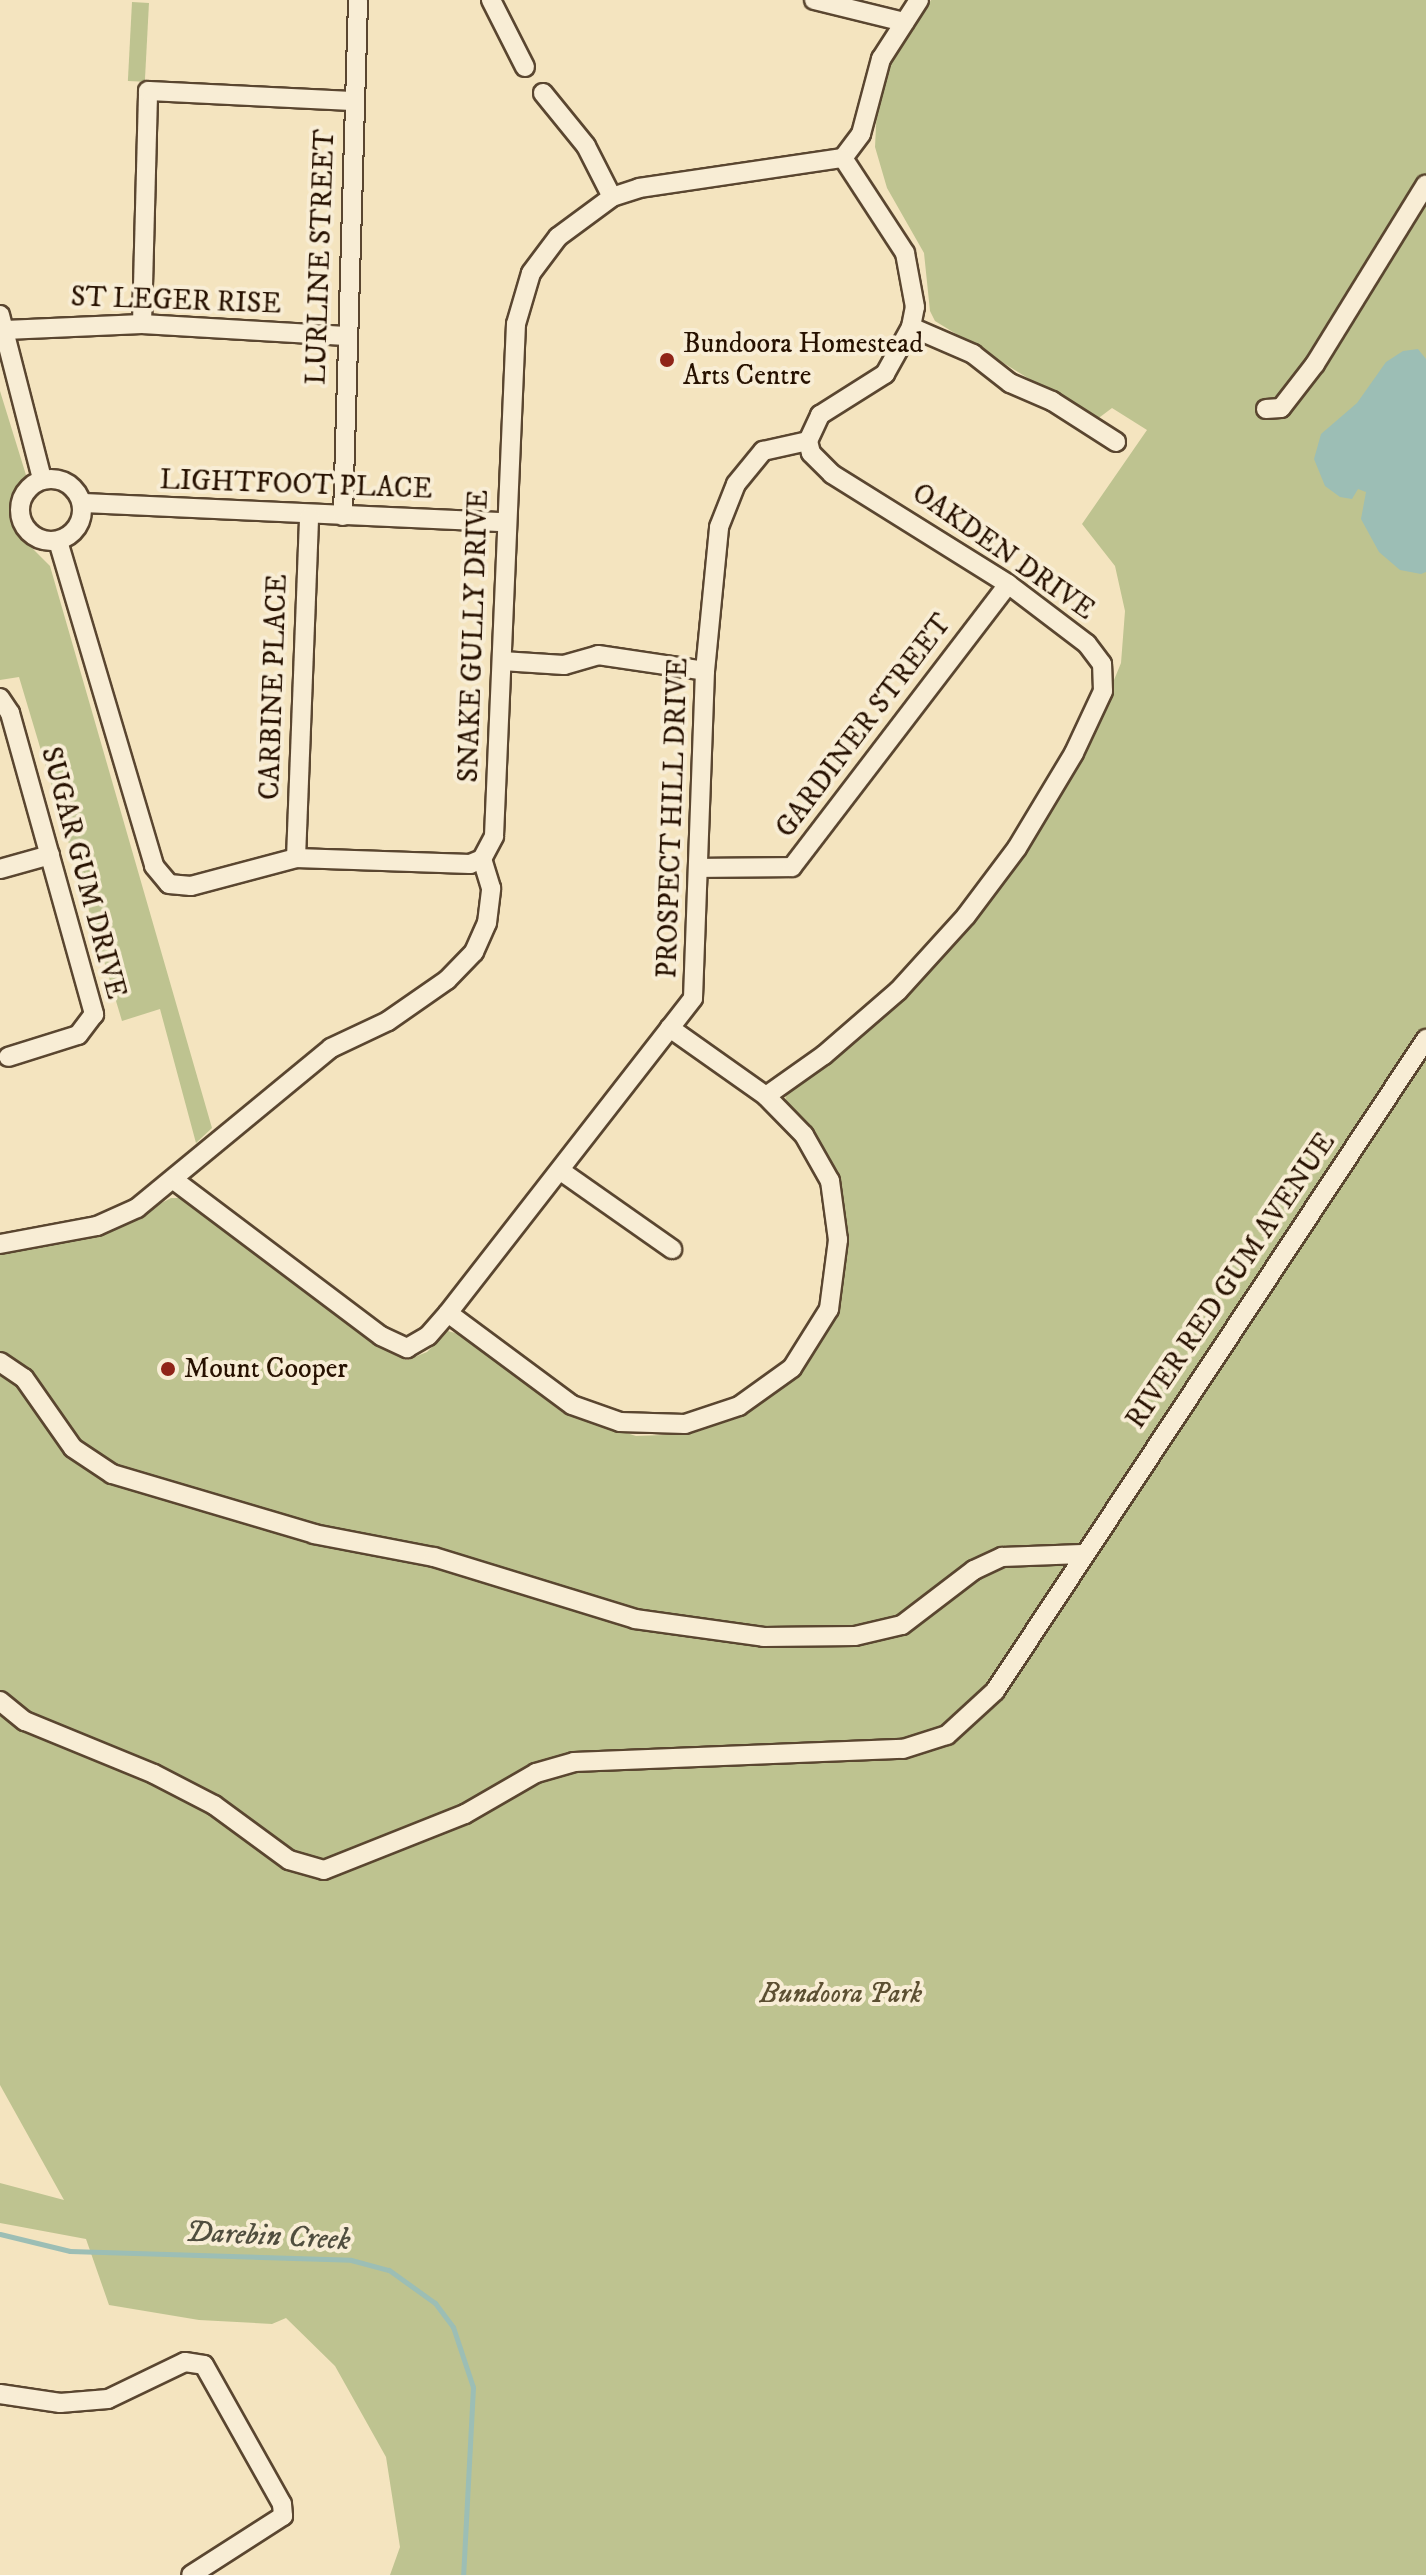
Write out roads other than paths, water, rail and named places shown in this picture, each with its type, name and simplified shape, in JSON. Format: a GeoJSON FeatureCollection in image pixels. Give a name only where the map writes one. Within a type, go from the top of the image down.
{"type":"FeatureCollection","features":[{"type":"Feature","properties":{"kind":"street","name":"LURLINE STREET"},"geometry":{"type":"LineString","coordinates":[[343,516],[358,0]]}},
{"type":"Feature","properties":{"kind":"street"},"geometry":{"type":"LineString","coordinates":[[491,0],[525,67]]}},
{"type":"Feature","properties":{"kind":"street"},"geometry":{"type":"LineString","coordinates":[[814,0],[904,22]]}},
{"type":"Feature","properties":{"kind":"street"},"geometry":{"type":"LineString","coordinates":[[808,441],[820,415],[885,374],[911,327],[915,307],[905,253],[843,158],[861,134],[881,59],[919,0]]}},
{"type":"Feature","properties":{"kind":"street"},"geometry":{"type":"LineString","coordinates":[[142,324],[148,91],[353,101]]}},
{"type":"Feature","properties":{"kind":"street"},"geometry":{"type":"LineString","coordinates":[[543,93],[586,146],[612,197]]}},
{"type":"Feature","properties":{"kind":"street","name":"SNAKE GULLY DRIVE"},"geometry":{"type":"LineString","coordinates":[[482,859],[494,836],[520,303],[531,273],[558,237],[612,197],[639,188],[843,158]]}},
{"type":"Feature","properties":{"kind":"street"},"geometry":{"type":"LineString","coordinates":[[1266,409],[1281,408],[1315,364],[1426,184]]}},
{"type":"Feature","properties":{"kind":"street"},"geometry":{"type":"LineString","coordinates":[[2,322],[42,479]]}},
{"type":"Feature","properties":{"kind":"street","name":"ST LEGER RISE"},"geometry":{"type":"LineString","coordinates":[[2,322],[142,324],[346,336]]}},
{"type":"Feature","properties":{"kind":"street"},"geometry":{"type":"LineString","coordinates":[[911,327],[973,354],[1010,383],[1052,401],[1116,442]]}},
{"type":"Feature","properties":{"kind":"street","name":"OAKDEN DRIVE"},"geometry":{"type":"LineString","coordinates":[[766,1096],[824,1055],[898,991],[966,916],[1017,848],[1074,753],[1103,691],[1102,664],[1087,644],[1008,584],[825,469],[808,441]]}},
{"type":"Feature","properties":{"kind":"street","name":"PROSPECT HILL DRIVE"},"geometry":{"type":"LineString","coordinates":[[174,1180],[381,1336],[407,1348],[428,1336],[448,1313],[670,1028],[697,984],[705,671],[719,527],[729,497],[763,451],[808,441]]}},
{"type":"Feature","properties":{"kind":"street"},"geometry":{"type":"LineString","coordinates":[[42,479],[65,482],[82,503],[75,531],[58,541],[31,534],[20,508],[25,492],[42,479]]}},
{"type":"Feature","properties":{"kind":"street","name":"LIGHTFOOT PLACE"},"geometry":{"type":"LineString","coordinates":[[82,503],[309,517],[507,522]]}},
{"type":"Feature","properties":{"kind":"street"},"geometry":{"type":"LineString","coordinates":[[0,508],[20,508]]}},
{"type":"Feature","properties":{"kind":"street","name":"CARBINE PLACE"},"geometry":{"type":"LineString","coordinates":[[296,858],[309,517]]}},
{"type":"Feature","properties":{"kind":"street"},"geometry":{"type":"LineString","coordinates":[[0,1244],[97,1226],[137,1208],[331,1048],[388,1021],[447,980],[474,952],[487,923],[491,888],[482,859],[466,864],[296,858],[191,886],[169,884],[154,866],[58,541]]}},
{"type":"Feature","properties":{"kind":"street","name":"GARDINER STREET"},"geometry":{"type":"LineString","coordinates":[[700,868],[792,867],[1008,584]]}},
{"type":"Feature","properties":{"kind":"street"},"geometry":{"type":"LineString","coordinates":[[502,661],[564,665],[598,655],[705,671]]}},
{"type":"Feature","properties":{"kind":"street","name":"SUGAR GUM DRIVE"},"geometry":{"type":"LineString","coordinates":[[0,698],[10,713],[94,1014],[78,1035],[8,1057]]}},
{"type":"Feature","properties":{"kind":"street"},"geometry":{"type":"LineString","coordinates":[[0,869],[50,855]]}},
{"type":"Feature","properties":{"kind":"street"},"geometry":{"type":"LineString","coordinates":[[448,1313],[572,1405],[620,1422],[685,1424],[739,1406],[792,1368],[829,1309],[838,1240],[830,1181],[804,1135],[766,1096],[670,1028]]}},
{"type":"Feature","properties":{"kind":"street","name":"RIVER RED GUM AVENUE"},"geometry":{"type":"LineString","coordinates":[[0,1701],[25,1721],[154,1774],[214,1805],[289,1860],[324,1870],[465,1814],[536,1773],[574,1762],[794,1756],[903,1749],[929,1742],[971,1717],[995,1691],[1082,1554],[1426,1039]]}},
{"type":"Feature","properties":{"kind":"street"},"geometry":{"type":"LineString","coordinates":[[561,1171],[672,1249]]}},
{"type":"Feature","properties":{"kind":"street"},"geometry":{"type":"LineString","coordinates":[[0,1362],[24,1378],[73,1448],[112,1474],[314,1534],[434,1557],[635,1619],[764,1637],[881,1632],[915,1618],[974,1570],[1002,1557],[1082,1554]]}},
{"type":"Feature","properties":{"kind":"street"},"geometry":{"type":"LineString","coordinates":[[0,2394],[60,2403],[108,2399],[145,2384],[185,2362],[196,2361],[211,2373],[282,2504],[280,2520],[246,2544],[191,2575]]}},
{"type":"Feature","properties":{"kind":"water"},"geometry":{"type":"Polygon","coordinates":[[[1418,349],[1426,359],[1426,572],[1421,574],[1400,570],[1379,552],[1361,519],[1366,492],[1358,489],[1352,499],[1340,497],[1325,486],[1314,459],[1321,434],[1357,403],[1386,362],[1403,351],[1418,349]]]}},
{"type":"Feature","properties":{"kind":"waterway","name":"Darebin Creek"},"geometry":{"type":"LineString","coordinates":[[0,2234],[70,2251],[351,2260],[389,2270],[435,2303],[453,2327],[473,2387],[463,2575]]}},
{"type":"Feature","properties":{"kind":"place","name":"Bundoora Homestead Arts Centre"},"geometry":{"type":"Point","coordinates":[667,360]}},
{"type":"Feature","properties":{"kind":"place","name":"Mount Cooper"},"geometry":{"type":"Point","coordinates":[168,1369]}},
{"type":"Feature","properties":{"kind":"park label","name":"Bundoora Park"},"geometry":{"type":"Point","coordinates":[841,1994]}}]}
